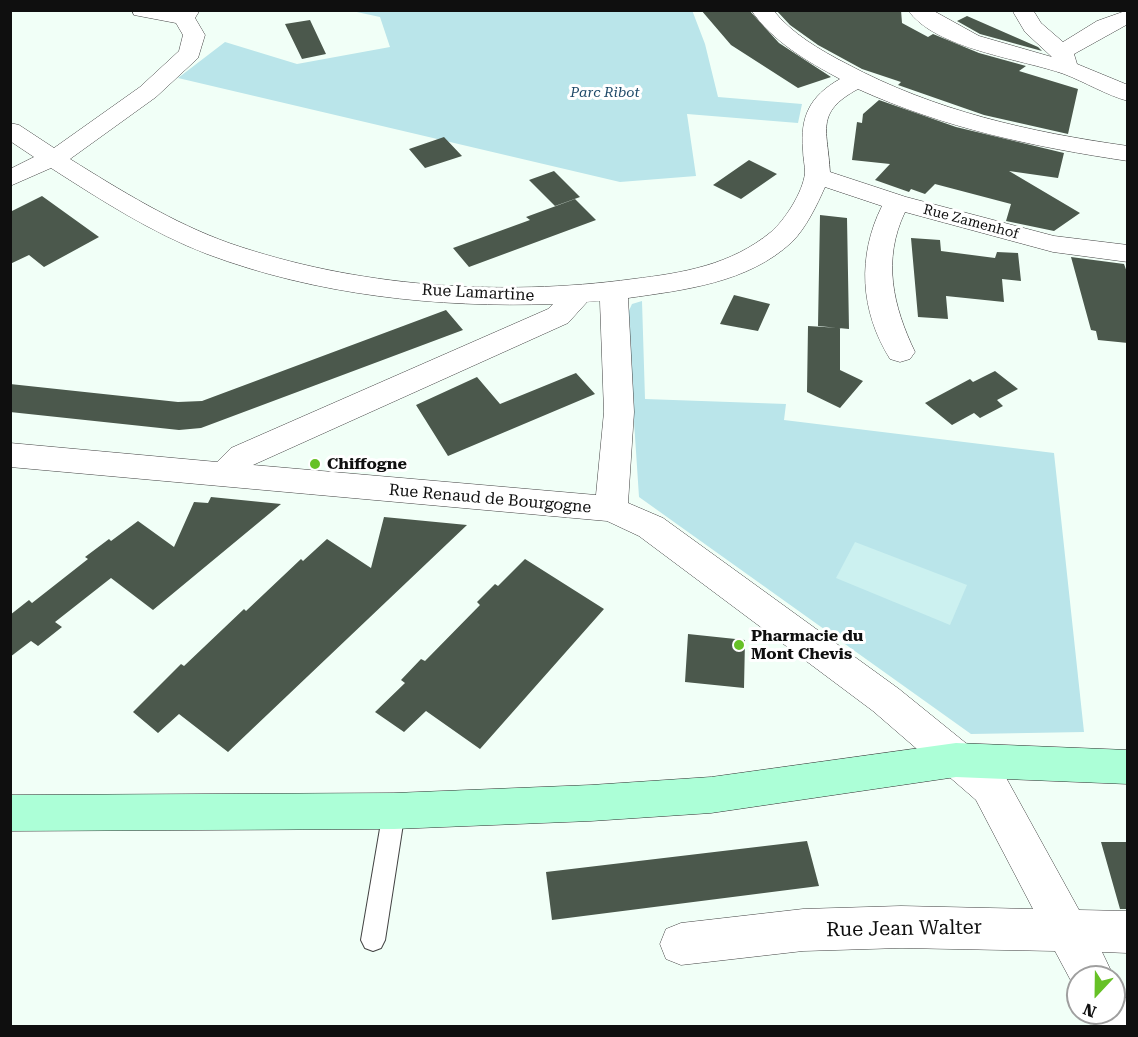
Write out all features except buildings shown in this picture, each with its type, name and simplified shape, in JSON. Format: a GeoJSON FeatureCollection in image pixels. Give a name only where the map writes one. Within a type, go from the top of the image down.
{"type":"FeatureCollection","features":[{"type":"Feature","properties":{"kind":"street"},"geometry":{"type":"LineString","coordinates":[[10,179],[54,160],[148,92],[190,53],[194,35],[187,14],[142,10]]}},
{"type":"Feature","properties":{"kind":"street"},"geometry":{"type":"LineString","coordinates":[[761,10],[797,45],[856,80],[953,120],[1042,142],[1128,154]]}},
{"type":"Feature","properties":{"kind":"street"},"geometry":{"type":"LineString","coordinates":[[918,10],[931,21],[972,42],[1064,60]]}},
{"type":"Feature","properties":{"kind":"street"},"geometry":{"type":"LineString","coordinates":[[1022,10],[1033,27],[1064,60],[1128,94]]}},
{"type":"Feature","properties":{"kind":"street"},"geometry":{"type":"LineString","coordinates":[[1064,60],[1105,26],[1128,16]]}},
{"type":"Feature","properties":{"kind":"street"},"geometry":{"type":"LineString","coordinates":[[817,176],[814,114],[820,103],[856,80]]}},
{"type":"Feature","properties":{"kind":"street","name":"Rue Lamartine"},"geometry":{"type":"LineString","coordinates":[[10,130],[131,207],[172,228],[256,261],[330,278],[395,288],[489,295],[576,297],[614,293],[697,279],[743,264],[785,233],[817,176]]}},
{"type":"Feature","properties":{"kind":"street","name":"Rue Zamenhof"},"geometry":{"type":"LineString","coordinates":[[817,176],[897,202],[1053,244],[1128,254]]}},
{"type":"Feature","properties":{"kind":"street"},"geometry":{"type":"LineString","coordinates":[[897,202],[885,223],[876,257],[885,322],[900,352]]}},
{"type":"Feature","properties":{"kind":"street","name":"Rue Renaud de Bourgogne"},"geometry":{"type":"LineString","coordinates":[[10,455],[611,510],[619,412],[614,293]]}},
{"type":"Feature","properties":{"kind":"street"},"geometry":{"type":"LineString","coordinates":[[224,475],[242,456],[558,316],[576,297]]}},
{"type":"Feature","properties":{"kind":"street"},"geometry":{"type":"LineString","coordinates":[[611,510],[651,527],[886,700],[990,787],[1086,965]]}},
{"type":"Feature","properties":{"kind":"street"},"geometry":{"type":"LineString","coordinates":[[10,813],[394,811],[711,795],[956,760],[1128,767]]}},
{"type":"Feature","properties":{"kind":"street","name":"Rue Jean Walter"},"geometry":{"type":"LineString","coordinates":[[681,944],[803,930],[901,927],[1066,928],[1128,932]]}},
{"type":"Feature","properties":{"kind":"lane"},"geometry":{"type":"LineString","coordinates":[[373,940],[394,811]]}},
{"type":"Feature","properties":{"kind":"green space","name":"Parc Ribot"},"geometry":{"type":"Polygon","coordinates":[[[692,10],[705,44],[718,97],[802,104],[798,123],[687,114],[696,176],[620,182],[178,78],[225,42],[297,64],[390,47],[380,17],[352,11],[692,10]]]}},
{"type":"Feature","properties":{"kind":"green space"},"geometry":{"type":"Polygon","coordinates":[[[642,301],[645,399],[786,404],[784,420],[1054,453],[1084,732],[971,734],[639,497],[627,315],[632,304],[642,301]]]}},
{"type":"Feature","properties":{"kind":"shaded area"},"geometry":{"type":"Polygon","coordinates":[[[855,542],[967,585],[950,625],[836,578],[855,542]]]}},
{"type":"Feature","properties":{"kind":"place","name":"Chiffogne"},"geometry":{"type":"Point","coordinates":[315,464]}},
{"type":"Feature","properties":{"kind":"place","name":"Pharmacie du Mont Chevis"},"geometry":{"type":"Point","coordinates":[739,645]}}]}
